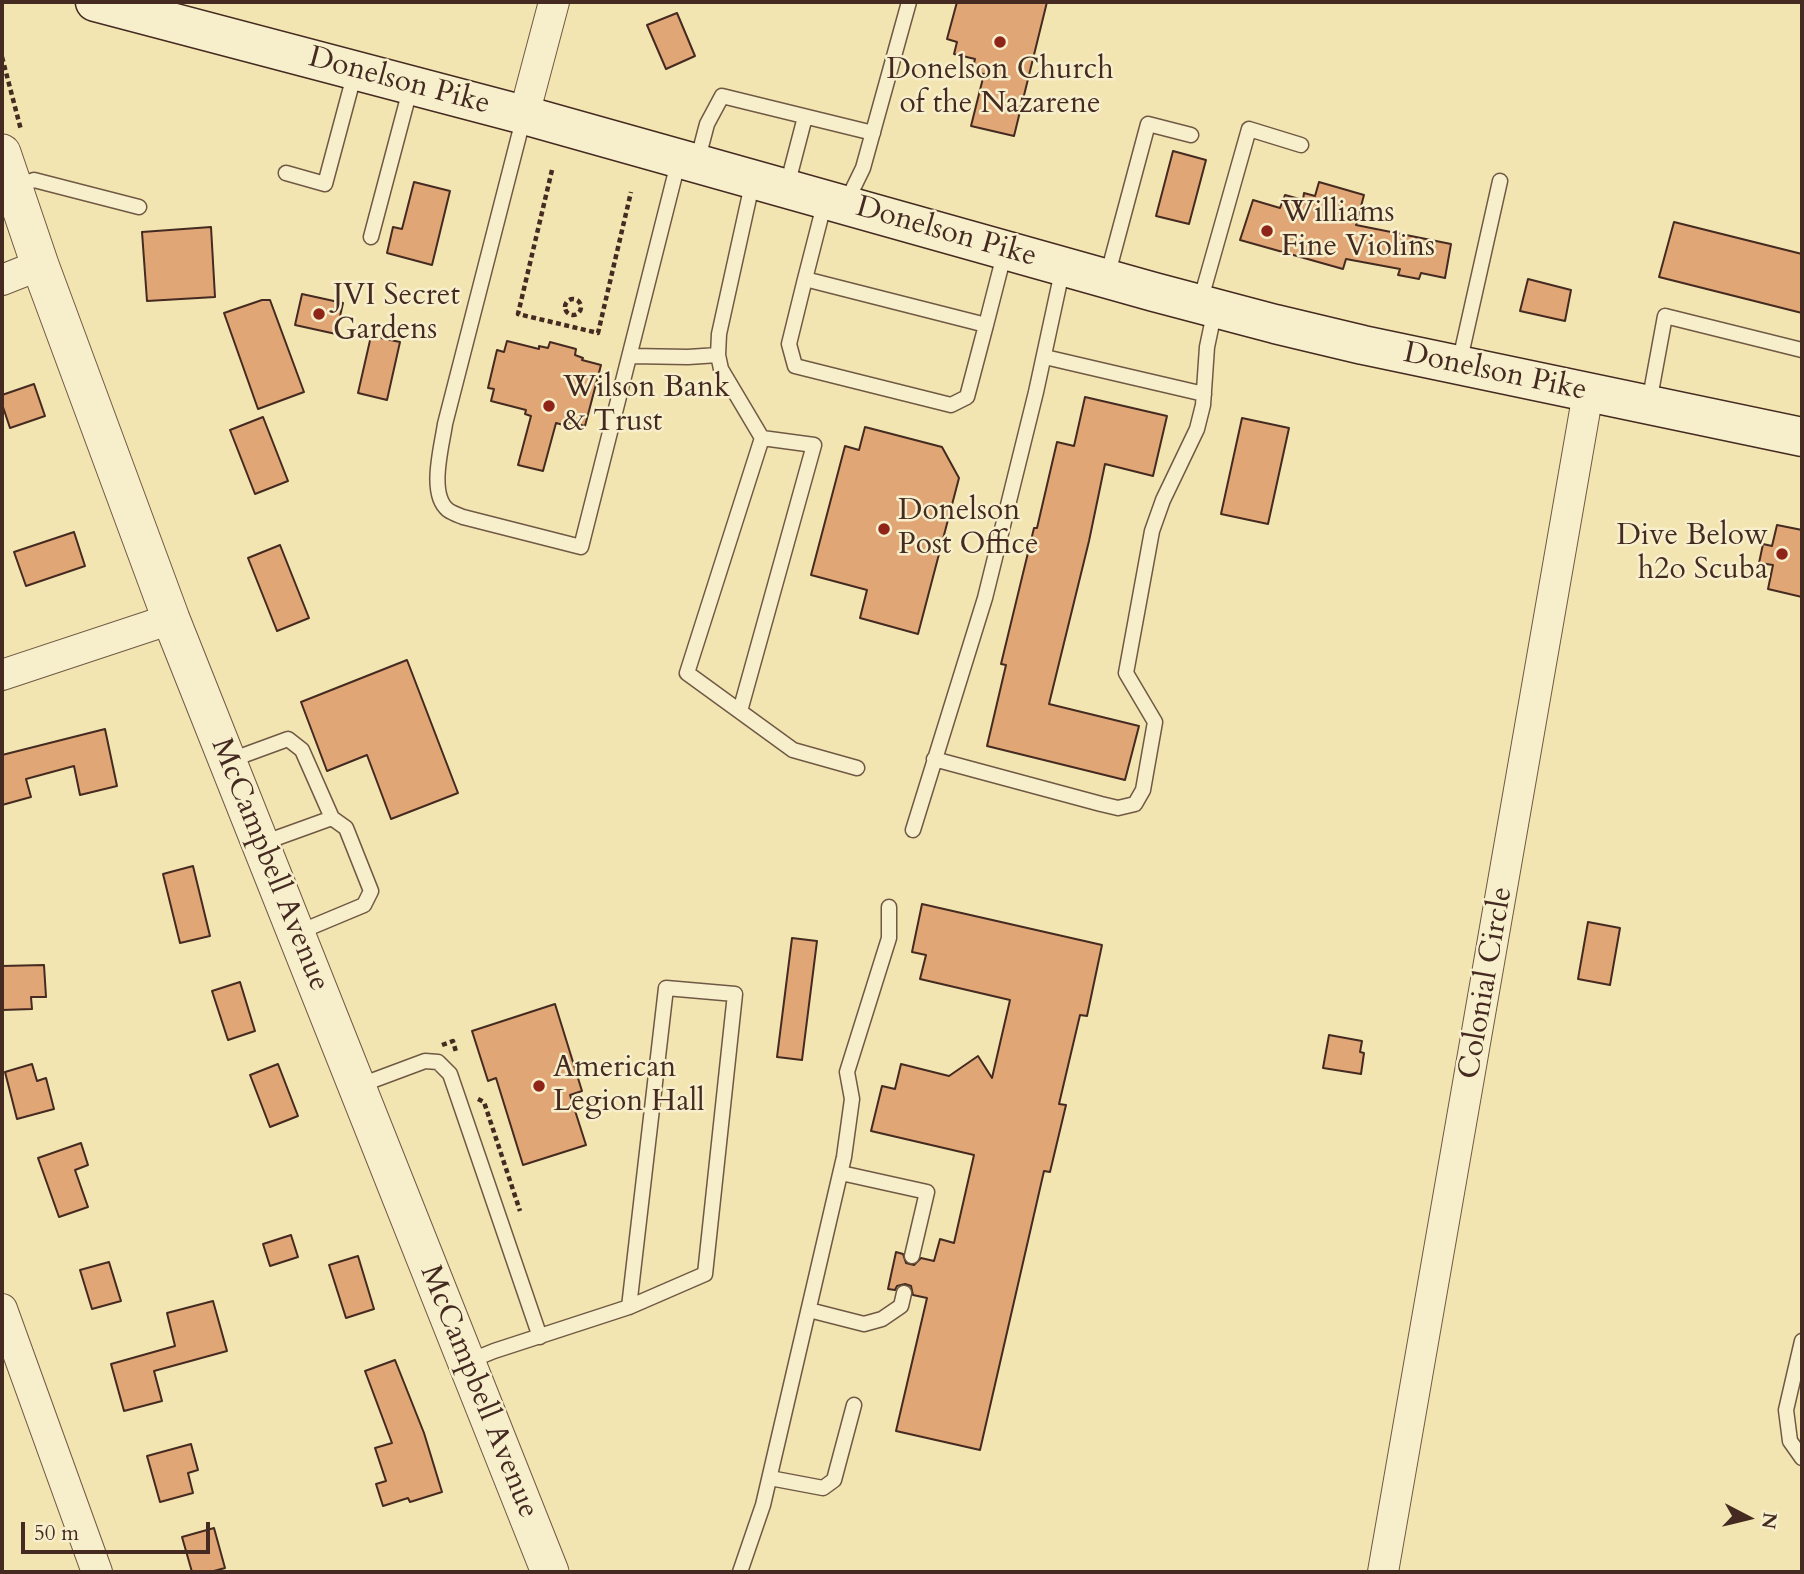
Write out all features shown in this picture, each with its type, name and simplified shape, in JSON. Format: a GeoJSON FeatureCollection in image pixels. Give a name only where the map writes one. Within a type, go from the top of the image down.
{"type":"FeatureCollection","features":[{"type":"Feature","properties":{"kind":"main road","name":"Donelson Pike"},"geometry":{"type":"LineString","coordinates":[[95,2],[524,115],[1207,306],[1363,345],[1802,437]]}},
{"type":"Feature","properties":{"kind":"street"},"geometry":{"type":"LineString","coordinates":[[524,115],[554,2]]}},
{"type":"Feature","properties":{"kind":"street","name":"McCampbell Avenue"},"geometry":{"type":"LineString","coordinates":[[5,165],[170,619],[550,1572]]}},
{"type":"Feature","properties":{"kind":"street"},"geometry":{"type":"LineString","coordinates":[[2,280],[40,265]]}},
{"type":"Feature","properties":{"kind":"street","name":"Colonial Circle"},"geometry":{"type":"LineString","coordinates":[[1383,1572],[1588,393]]}},
{"type":"Feature","properties":{"kind":"street"},"geometry":{"type":"LineString","coordinates":[[2,675],[170,619]]}},
{"type":"Feature","properties":{"kind":"street"},"geometry":{"type":"LineString","coordinates":[[2,1309],[97,1572]]}},
{"type":"Feature","properties":{"kind":"lane"},"geometry":{"type":"LineString","coordinates":[[909,2],[863,167],[835,202],[805,279],[789,344],[796,366],[951,405],[967,397],[1006,250]]}},
{"type":"Feature","properties":{"kind":"lane"},"geometry":{"type":"LineString","coordinates":[[286,173],[325,184],[355,70]]}},
{"type":"Feature","properties":{"kind":"lane"},"geometry":{"type":"LineString","coordinates":[[371,237],[411,85]]}},
{"type":"Feature","properties":{"kind":"lane"},"geometry":{"type":"LineString","coordinates":[[524,115],[445,424],[438,471],[439,494],[449,511],[463,517],[581,547],[631,356],[688,161],[722,96],[873,133]]}},
{"type":"Feature","properties":{"kind":"lane"},"geometry":{"type":"LineString","coordinates":[[805,117],[770,184],[719,334],[718,355],[721,369],[762,438],[687,673],[793,750],[857,768]]}},
{"type":"Feature","properties":{"kind":"lane"},"geometry":{"type":"LineString","coordinates":[[1107,278],[1147,124],[1191,135]]}},
{"type":"Feature","properties":{"kind":"lane"},"geometry":{"type":"LineString","coordinates":[[934,759],[1118,808],[1135,804],[1143,790],[1155,722],[1126,673],[1152,531],[1163,500],[1197,429],[1204,394],[1207,306],[1250,129],[1301,145]]}},
{"type":"Feature","properties":{"kind":"lane"},"geometry":{"type":"LineString","coordinates":[[5,165],[34,180],[139,207]]}},
{"type":"Feature","properties":{"kind":"lane"},"geometry":{"type":"LineString","coordinates":[[1458,364],[1500,181]]}},
{"type":"Feature","properties":{"kind":"lane"},"geometry":{"type":"LineString","coordinates":[[913,830],[985,598],[1045,357],[1063,267]]}},
{"type":"Feature","properties":{"kind":"lane"},"geometry":{"type":"LineString","coordinates":[[805,279],[986,325]]}},
{"type":"Feature","properties":{"kind":"lane"},"geometry":{"type":"LineString","coordinates":[[1649,405],[1665,316],[1802,349]]}},
{"type":"Feature","properties":{"kind":"lane"},"geometry":{"type":"LineString","coordinates":[[631,356],[718,355]]}},
{"type":"Feature","properties":{"kind":"lane"},"geometry":{"type":"LineString","coordinates":[[1045,357],[1204,394]]}},
{"type":"Feature","properties":{"kind":"lane"},"geometry":{"type":"LineString","coordinates":[[740,711],[814,445],[762,438]]}},
{"type":"Feature","properties":{"kind":"lane"},"geometry":{"type":"LineString","coordinates":[[227,761],[288,739],[302,750],[332,818],[346,828],[371,891],[364,905],[296,934]]}},
{"type":"Feature","properties":{"kind":"lane"},"geometry":{"type":"LineString","coordinates":[[260,844],[332,818]]}},
{"type":"Feature","properties":{"kind":"lane"},"geometry":{"type":"LineString","coordinates":[[740,1572],[770,1478],[841,1172],[852,1099],[846,1072],[889,938],[889,906]]}},
{"type":"Feature","properties":{"kind":"lane"},"geometry":{"type":"LineString","coordinates":[[466,1363],[494,1351],[629,1307],[705,1274],[735,995],[666,988],[629,1307]]}},
{"type":"Feature","properties":{"kind":"lane"},"geometry":{"type":"LineString","coordinates":[[357,1086],[425,1061],[439,1062],[450,1074],[540,1337]]}},
{"type":"Feature","properties":{"kind":"lane"},"geometry":{"type":"LineString","coordinates":[[841,1172],[927,1192],[912,1256]]}},
{"type":"Feature","properties":{"kind":"lane"},"geometry":{"type":"LineString","coordinates":[[809,1310],[864,1324],[882,1319],[901,1306],[904,1293]]}},
{"type":"Feature","properties":{"kind":"lane"},"geometry":{"type":"LineString","coordinates":[[1802,1341],[1786,1410],[1790,1441],[1802,1458]]}},
{"type":"Feature","properties":{"kind":"lane"},"geometry":{"type":"LineString","coordinates":[[770,1478],[823,1488],[834,1480],[854,1405]]}},
{"type":"Feature","properties":{"kind":"path"},"geometry":{"type":"LineString","coordinates":[[552,170],[518,314],[598,333],[631,191]]}},
{"type":"Feature","properties":{"kind":"path"},"geometry":{"type":"LineString","coordinates":[[568,326],[571,315]]}},
{"type":"Feature","properties":{"kind":"building"},"geometry":{"type":"Polygon","coordinates":[[[957,2],[1047,2],[1014,136],[971,126],[984,74],[972,72],[975,59],[954,54],[957,42],[947,39],[957,2]]]}},
{"type":"Feature","properties":{"kind":"building"},"geometry":{"type":"Polygon","coordinates":[[[677,13],[695,56],[666,69],[647,25],[677,13]]]}},
{"type":"Feature","properties":{"kind":"building"},"geometry":{"type":"Polygon","coordinates":[[[1173,151],[1206,160],[1189,224],[1156,216],[1173,151]]]}},
{"type":"Feature","properties":{"kind":"building"},"geometry":{"type":"Polygon","coordinates":[[[414,182],[450,191],[432,265],[387,253],[393,227],[402,229],[414,182]]]}},
{"type":"Feature","properties":{"kind":"building"},"geometry":{"type":"Polygon","coordinates":[[[1319,182],[1364,195],[1356,225],[1451,244],[1445,278],[1421,273],[1419,279],[1398,275],[1400,269],[1346,259],[1343,269],[1240,240],[1253,200],[1280,208],[1285,195],[1303,200],[1304,193],[1315,196],[1319,182]]]}},
{"type":"Feature","properties":{"kind":"building"},"geometry":{"type":"Polygon","coordinates":[[[1674,222],[1802,254],[1802,313],[1659,277],[1674,222]]]}},
{"type":"Feature","properties":{"kind":"building"},"geometry":{"type":"Polygon","coordinates":[[[211,227],[215,297],[147,301],[142,232],[211,227]]]}},
{"type":"Feature","properties":{"kind":"building"},"geometry":{"type":"Polygon","coordinates":[[[1528,279],[1571,290],[1565,321],[1520,311],[1528,279]]]}},
{"type":"Feature","properties":{"kind":"building","name":"JVI Secret Gardens"},"geometry":{"type":"Polygon","coordinates":[[[302,294],[343,303],[336,334],[295,325],[302,294]]]}},
{"type":"Feature","properties":{"kind":"building"},"geometry":{"type":"Polygon","coordinates":[[[262,300],[270,300],[304,392],[258,409],[224,313],[262,300]]]}},
{"type":"Feature","properties":{"kind":"building"},"geometry":{"type":"Polygon","coordinates":[[[371,336],[400,342],[387,400],[358,393],[371,336]]]}},
{"type":"Feature","properties":{"kind":"building","name":"Wilson Bank & Trust"},"geometry":{"type":"Polygon","coordinates":[[[507,341],[539,349],[539,346],[548,348],[550,342],[576,349],[575,355],[583,358],[582,360],[601,365],[585,426],[568,422],[567,426],[556,423],[543,471],[518,465],[531,416],[525,414],[526,410],[491,401],[494,389],[488,388],[497,350],[504,352],[507,341]]]}},
{"type":"Feature","properties":{"kind":"building"},"geometry":{"type":"Polygon","coordinates":[[[34,384],[45,416],[10,428],[2,404],[2,395],[34,384]]]}},
{"type":"Feature","properties":{"kind":"building"},"geometry":{"type":"Polygon","coordinates":[[[1085,397],[1167,416],[1153,476],[1105,464],[1049,704],[1139,726],[1125,780],[987,746],[1006,665],[1001,664],[1057,442],[1074,446],[1085,397]]]}},
{"type":"Feature","properties":{"kind":"building"},"geometry":{"type":"Polygon","coordinates":[[[263,417],[288,481],[255,494],[230,430],[263,417]]]}},
{"type":"Feature","properties":{"kind":"building"},"geometry":{"type":"Polygon","coordinates":[[[1242,418],[1289,428],[1268,524],[1221,514],[1242,418]]]}},
{"type":"Feature","properties":{"kind":"building","name":"Donelson Post Office"},"geometry":{"type":"Polygon","coordinates":[[[865,427],[942,447],[959,478],[918,634],[860,618],[867,590],[811,575],[845,446],[859,450],[865,427]]]}},
{"type":"Feature","properties":{"kind":"building","name":"Dive Below h2o Scuba"},"geometry":{"type":"Polygon","coordinates":[[[1777,525],[1802,530],[1802,597],[1768,589],[1773,565],[1759,563],[1763,544],[1772,546],[1777,525]]]}},
{"type":"Feature","properties":{"kind":"building"},"geometry":{"type":"Polygon","coordinates":[[[74,532],[85,566],[26,586],[14,552],[74,532]]]}},
{"type":"Feature","properties":{"kind":"building"},"geometry":{"type":"Polygon","coordinates":[[[280,545],[309,618],[277,631],[248,558],[280,545]]]}},
{"type":"Feature","properties":{"kind":"building"},"geometry":{"type":"Polygon","coordinates":[[[407,660],[458,793],[391,819],[367,755],[327,771],[301,702],[407,660]]]}},
{"type":"Feature","properties":{"kind":"building"},"geometry":{"type":"Polygon","coordinates":[[[105,729],[117,786],[80,795],[74,766],[26,779],[31,797],[2,805],[2,755],[105,729]]]}},
{"type":"Feature","properties":{"kind":"building"},"geometry":{"type":"Polygon","coordinates":[[[193,866],[210,936],[180,943],[163,874],[193,866]]]}},
{"type":"Feature","properties":{"kind":"building"},"geometry":{"type":"Polygon","coordinates":[[[922,904],[1102,945],[1087,1016],[1080,1015],[1059,1104],[1066,1105],[1050,1172],[1044,1171],[980,1450],[896,1431],[927,1298],[913,1295],[911,1286],[905,1284],[897,1286],[895,1290],[888,1289],[896,1252],[903,1254],[906,1263],[914,1265],[921,1258],[934,1261],[940,1239],[954,1243],[974,1155],[871,1131],[882,1086],[895,1089],[901,1064],[949,1076],[978,1056],[992,1078],[1010,1000],[920,979],[926,955],[912,952],[922,904]]]}},
{"type":"Feature","properties":{"kind":"building"},"geometry":{"type":"Polygon","coordinates":[[[1588,922],[1620,928],[1610,985],[1578,979],[1588,922]]]}},
{"type":"Feature","properties":{"kind":"building"},"geometry":{"type":"Polygon","coordinates":[[[792,938],[817,941],[802,1060],[777,1057],[792,938]]]}},
{"type":"Feature","properties":{"kind":"building"},"geometry":{"type":"Polygon","coordinates":[[[44,965],[46,997],[31,997],[32,1009],[2,1010],[2,966],[44,965]]]}},
{"type":"Feature","properties":{"kind":"building"},"geometry":{"type":"Polygon","coordinates":[[[240,982],[255,1031],[228,1040],[212,991],[240,982]]]}},
{"type":"Feature","properties":{"kind":"building","name":"American Legion Hall"},"geometry":{"type":"Polygon","coordinates":[[[555,1004],[582,1091],[570,1095],[586,1145],[523,1165],[496,1078],[488,1081],[472,1031],[555,1004]]]}},
{"type":"Feature","properties":{"kind":"building"},"geometry":{"type":"Polygon","coordinates":[[[1329,1035],[1362,1041],[1360,1052],[1364,1053],[1361,1074],[1323,1068],[1329,1035]]]}},
{"type":"Feature","properties":{"kind":"building"},"geometry":{"type":"Polygon","coordinates":[[[32,1064],[37,1081],[46,1078],[54,1109],[17,1119],[5,1072],[32,1064]]]}},
{"type":"Feature","properties":{"kind":"building"},"geometry":{"type":"Polygon","coordinates":[[[278,1064],[298,1116],[270,1127],[250,1075],[278,1064]]]}},
{"type":"Feature","properties":{"kind":"building"},"geometry":{"type":"Polygon","coordinates":[[[81,1143],[88,1165],[75,1170],[88,1207],[59,1217],[38,1158],[81,1143]]]}},
{"type":"Feature","properties":{"kind":"building"},"geometry":{"type":"Polygon","coordinates":[[[291,1235],[298,1257],[270,1266],[263,1244],[291,1235]]]}},
{"type":"Feature","properties":{"kind":"building"},"geometry":{"type":"Polygon","coordinates":[[[358,1256],[374,1309],[346,1318],[329,1265],[358,1256]]]}},
{"type":"Feature","properties":{"kind":"building"},"geometry":{"type":"Polygon","coordinates":[[[109,1262],[121,1301],[92,1309],[80,1270],[109,1262]]]}},
{"type":"Feature","properties":{"kind":"building"},"geometry":{"type":"Polygon","coordinates":[[[213,1301],[227,1351],[154,1371],[162,1401],[124,1411],[111,1364],[175,1346],[167,1313],[213,1301]]]}},
{"type":"Feature","properties":{"kind":"building"},"geometry":{"type":"Polygon","coordinates":[[[395,1360],[424,1433],[442,1492],[410,1502],[408,1498],[383,1506],[376,1484],[386,1481],[375,1448],[392,1443],[365,1371],[395,1360]]]}},
{"type":"Feature","properties":{"kind":"building"},"geometry":{"type":"Polygon","coordinates":[[[191,1444],[198,1470],[188,1473],[193,1493],[160,1502],[147,1456],[191,1444]]]}},
{"type":"Feature","properties":{"kind":"building"},"geometry":{"type":"Polygon","coordinates":[[[214,1528],[225,1568],[210,1572],[192,1572],[182,1537],[214,1528]]]}},
{"type":"Feature","properties":{"kind":"place","name":"Donelson Church of the Nazarene"},"geometry":{"type":"Point","coordinates":[1000,42]}},
{"type":"Feature","properties":{"kind":"place","name":"Williams Fine Violins"},"geometry":{"type":"Point","coordinates":[1267,231]}},
{"type":"Feature","properties":{"kind":"place","name":"JVI Secret Gardens"},"geometry":{"type":"Point","coordinates":[319,314]}},
{"type":"Feature","properties":{"kind":"place","name":"Wilson Bank & Trust"},"geometry":{"type":"Point","coordinates":[549,406]}},
{"type":"Feature","properties":{"kind":"place","name":"Donelson Post Office"},"geometry":{"type":"Point","coordinates":[884,529]}},
{"type":"Feature","properties":{"kind":"place","name":"Dive Below h2o Scuba"},"geometry":{"type":"Point","coordinates":[1782,554]}},
{"type":"Feature","properties":{"kind":"place","name":"American Legion Hall"},"geometry":{"type":"Point","coordinates":[539,1086]}}]}
